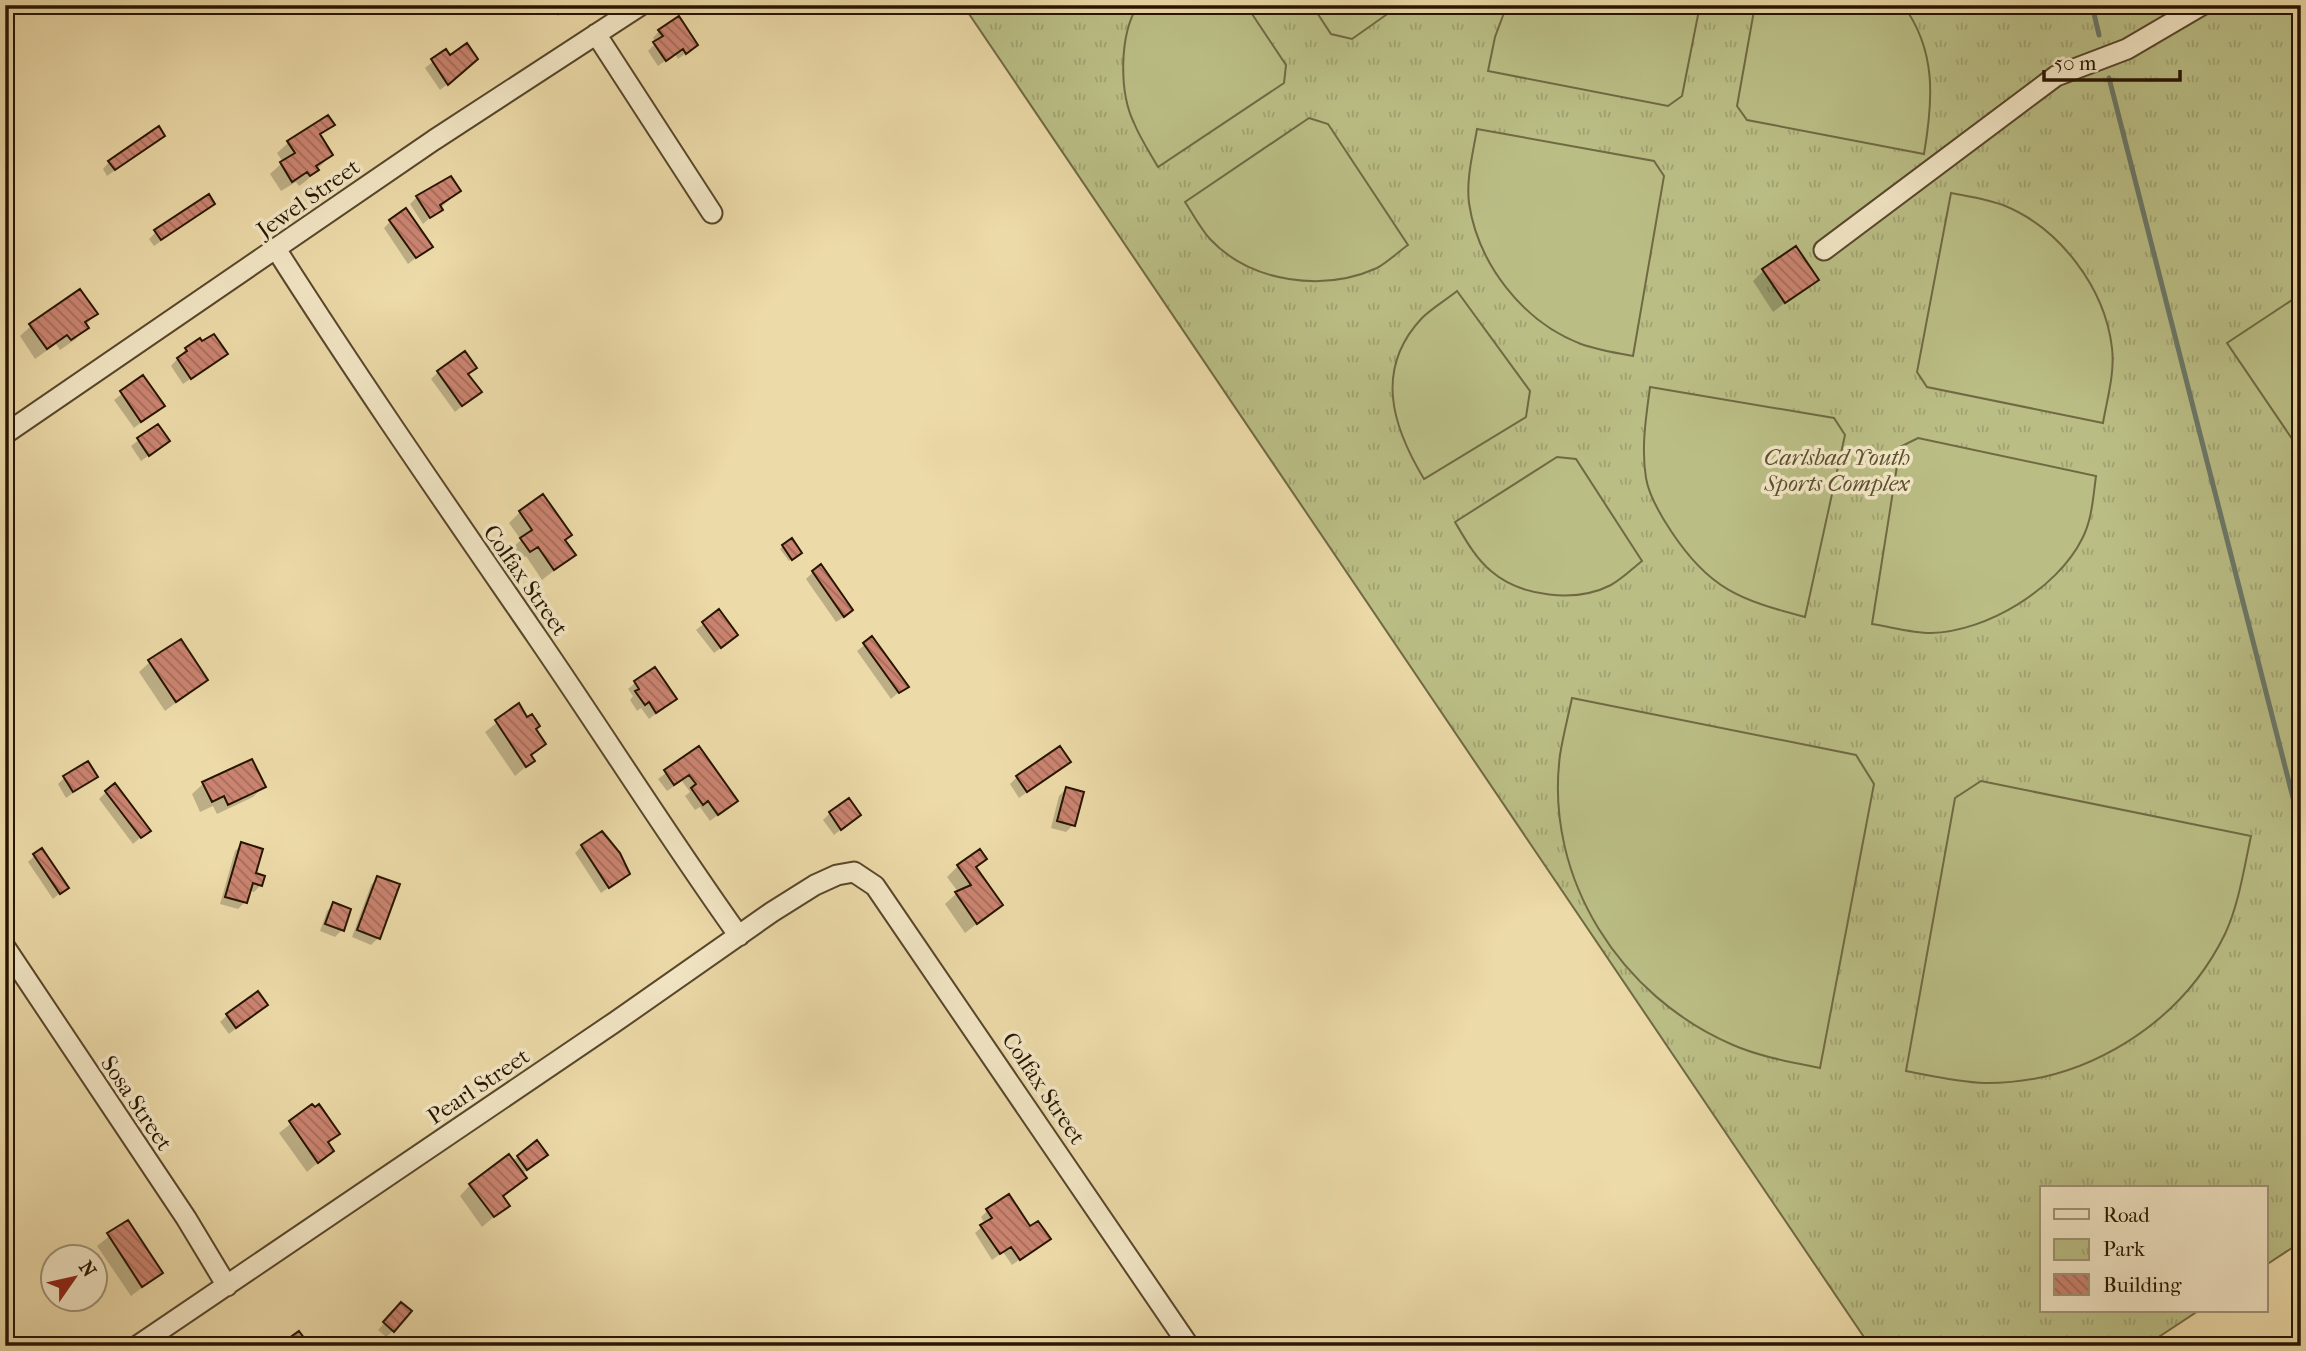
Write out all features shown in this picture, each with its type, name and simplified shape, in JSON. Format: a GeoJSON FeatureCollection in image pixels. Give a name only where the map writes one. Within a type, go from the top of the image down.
{"type":"FeatureCollection","features":[{"type":"Feature","properties":{"kind":"street","name":"Jewel Street"},"geometry":{"type":"LineString","coordinates":[[5,434],[434,140],[641,5]]}},
{"type":"Feature","properties":{"kind":"street"},"geometry":{"type":"LineString","coordinates":[[1824,250],[2056,76],[2127,49],[2202,5]]}},
{"type":"Feature","properties":{"kind":"street"},"geometry":{"type":"LineString","coordinates":[[596,34],[712,213]]}},
{"type":"Feature","properties":{"kind":"street","name":"Colfax Street"},"geometry":{"type":"LineString","coordinates":[[276,249],[398,438],[538,639],[651,812],[739,936]]}},
{"type":"Feature","properties":{"kind":"street","name":"Colfax Street"},"geometry":{"type":"LineString","coordinates":[[848,873],[862,875],[875,886],[1189,1346]]}},
{"type":"Feature","properties":{"kind":"street","name":"Pearl Street"},"geometry":{"type":"LineString","coordinates":[[137,1346],[793,898],[848,873]]}},
{"type":"Feature","properties":{"kind":"street","name":"Sosa Street"},"geometry":{"type":"LineString","coordinates":[[5,947],[186,1218],[227,1286]]}},
{"type":"Feature","properties":{"kind":"green space","name":"Carlsbad Youth Sports Complex"},"geometry":{"type":"Polygon","coordinates":[[[963,5],[2301,5],[2301,1242],[2268,1264],[2268,1186],[2040,1186],[2040,1312],[2196,1312],[2145,1346],[1870,1346],[963,5]]]}},
{"type":"Feature","properties":{"kind":"green space"},"geometry":{"type":"Polygon","coordinates":[[[1138,5],[1246,5],[1286,65],[1284,83],[1158,167],[1134,123],[1124,80],[1124,47],[1138,5]]]}},
{"type":"Feature","properties":{"kind":"green space"},"geometry":{"type":"Polygon","coordinates":[[[1312,5],[1400,5],[1352,39],[1331,34],[1312,5]]]}},
{"type":"Feature","properties":{"kind":"green space"},"geometry":{"type":"Polygon","coordinates":[[[1507,5],[1700,5],[1682,96],[1668,106],[1488,71],[1495,37],[1507,5]]]}},
{"type":"Feature","properties":{"kind":"green space"},"geometry":{"type":"Polygon","coordinates":[[[1755,5],[1903,5],[1922,40],[1930,77],[1924,154],[1747,120],[1737,106],[1755,5]]]}},
{"type":"Feature","properties":{"kind":"green space"},"geometry":{"type":"Polygon","coordinates":[[[1309,118],[1328,124],[1408,245],[1377,268],[1334,280],[1289,279],[1267,274],[1227,254],[1206,235],[1185,202],[1309,118]]]}},
{"type":"Feature","properties":{"kind":"green space"},"geometry":{"type":"Polygon","coordinates":[[[1477,129],[1654,161],[1664,176],[1633,356],[1587,346],[1560,334],[1522,306],[1493,269],[1474,226],[1469,203],[1469,175],[1477,129]]]}},
{"type":"Feature","properties":{"kind":"green space"},"geometry":{"type":"Polygon","coordinates":[[[1951,193],[1997,203],[2024,215],[2061,245],[2089,282],[2108,326],[2113,357],[2103,423],[1927,387],[1917,372],[1951,193]]]}},
{"type":"Feature","properties":{"kind":"green space"},"geometry":{"type":"Polygon","coordinates":[[[1457,291],[1530,391],[1526,417],[1424,479],[1403,439],[1393,398],[1393,377],[1407,337],[1426,314],[1457,291]]]}},
{"type":"Feature","properties":{"kind":"green space"},"geometry":{"type":"Polygon","coordinates":[[[2301,294],[2301,452],[2227,343],[2301,294]]]}},
{"type":"Feature","properties":{"kind":"green space"},"geometry":{"type":"Polygon","coordinates":[[[1650,387],[1834,418],[1845,435],[1805,617],[1762,605],[1728,589],[1699,567],[1671,531],[1659,512],[1646,478],[1644,444],[1650,387]]]}},
{"type":"Feature","properties":{"kind":"green space"},"geometry":{"type":"Polygon","coordinates":[[[1918,438],[2096,476],[2092,509],[2085,532],[2071,557],[2056,575],[2018,604],[1996,616],[1952,631],[1924,633],[1872,624],[1900,447],[1918,438]]]}},
{"type":"Feature","properties":{"kind":"green space"},"geometry":{"type":"Polygon","coordinates":[[[1557,457],[1576,459],[1642,561],[1615,583],[1597,591],[1566,595],[1533,592],[1517,587],[1486,566],[1455,522],[1557,457]]]}},
{"type":"Feature","properties":{"kind":"green space"},"geometry":{"type":"Polygon","coordinates":[[[1572,698],[1856,755],[1874,784],[1820,1068],[1744,1049],[1693,1024],[1656,997],[1625,965],[1598,928],[1578,889],[1565,846],[1558,801],[1560,755],[1572,698]]]}},
{"type":"Feature","properties":{"kind":"green space"},"geometry":{"type":"Polygon","coordinates":[[[1981,781],[2251,836],[2238,898],[2225,934],[2206,966],[2183,995],[2156,1021],[2126,1043],[2093,1060],[2058,1073],[2022,1081],[1985,1083],[1906,1071],[1955,798],[1981,781]]]}},
{"type":"Feature","properties":{"kind":"building"},"geometry":{"type":"Polygon","coordinates":[[[679,16],[698,45],[686,54],[683,49],[666,61],[653,42],[663,36],[658,30],[679,16]]]}},
{"type":"Feature","properties":{"kind":"building"},"geometry":{"type":"Polygon","coordinates":[[[467,43],[478,59],[448,85],[431,59],[446,49],[450,55],[467,43]]]}},
{"type":"Feature","properties":{"kind":"building"},"geometry":{"type":"Polygon","coordinates":[[[328,115],[335,125],[320,134],[333,155],[316,166],[319,170],[310,176],[307,172],[292,182],[280,162],[295,153],[287,141],[328,115]]]}},
{"type":"Feature","properties":{"kind":"building"},"geometry":{"type":"Polygon","coordinates":[[[159,126],[165,136],[115,170],[108,161],[159,126]]]}},
{"type":"Feature","properties":{"kind":"building"},"geometry":{"type":"Polygon","coordinates":[[[451,176],[461,191],[440,205],[443,210],[430,218],[416,196],[451,176]]]}},
{"type":"Feature","properties":{"kind":"building"},"geometry":{"type":"Polygon","coordinates":[[[209,194],[215,204],[161,240],[154,230],[209,194]]]}},
{"type":"Feature","properties":{"kind":"building"},"geometry":{"type":"Polygon","coordinates":[[[406,208],[433,247],[416,258],[389,220],[406,208]]]}},
{"type":"Feature","properties":{"kind":"building"},"geometry":{"type":"Polygon","coordinates":[[[1796,246],[1819,280],[1785,303],[1762,269],[1796,246]]]}},
{"type":"Feature","properties":{"kind":"building"},"geometry":{"type":"Polygon","coordinates":[[[80,289],[98,314],[85,322],[89,328],[71,340],[67,335],[47,349],[29,324],[80,289]]]}},
{"type":"Feature","properties":{"kind":"building"},"geometry":{"type":"Polygon","coordinates":[[[214,334],[228,354],[191,379],[177,358],[187,351],[185,348],[200,338],[202,341],[214,334]]]}},
{"type":"Feature","properties":{"kind":"building"},"geometry":{"type":"Polygon","coordinates":[[[465,351],[477,368],[468,374],[482,392],[462,406],[437,371],[465,351]]]}},
{"type":"Feature","properties":{"kind":"building"},"geometry":{"type":"Polygon","coordinates":[[[143,375],[165,406],[141,422],[120,391],[143,375]]]}},
{"type":"Feature","properties":{"kind":"building"},"geometry":{"type":"Polygon","coordinates":[[[158,424],[170,441],[149,456],[137,438],[158,424]]]}},
{"type":"Feature","properties":{"kind":"building"},"geometry":{"type":"Polygon","coordinates":[[[543,494],[572,535],[565,540],[576,555],[554,570],[538,547],[530,552],[520,538],[532,530],[519,511],[543,494]]]}},
{"type":"Feature","properties":{"kind":"building"},"geometry":{"type":"Polygon","coordinates":[[[792,538],[802,553],[792,560],[782,545],[792,538]]]}},
{"type":"Feature","properties":{"kind":"building"},"geometry":{"type":"Polygon","coordinates":[[[821,564],[853,610],[844,617],[812,571],[821,564]]]}},
{"type":"Feature","properties":{"kind":"building"},"geometry":{"type":"Polygon","coordinates":[[[719,609],[738,635],[721,648],[702,622],[719,609]]]}},
{"type":"Feature","properties":{"kind":"building"},"geometry":{"type":"Polygon","coordinates":[[[872,636],[909,687],[899,693],[863,643],[872,636]]]}},
{"type":"Feature","properties":{"kind":"building"},"geometry":{"type":"Polygon","coordinates":[[[181,639],[208,680],[176,702],[148,660],[181,639]]]}},
{"type":"Feature","properties":{"kind":"building"},"geometry":{"type":"Polygon","coordinates":[[[655,667],[677,699],[656,713],[649,702],[645,705],[635,691],[639,689],[634,681],[655,667]]]}},
{"type":"Feature","properties":{"kind":"building"},"geometry":{"type":"Polygon","coordinates":[[[519,703],[527,717],[532,714],[540,726],[536,729],[546,744],[531,755],[535,761],[526,767],[495,720],[519,703]]]}},
{"type":"Feature","properties":{"kind":"building"},"geometry":{"type":"Polygon","coordinates":[[[699,746],[738,801],[718,815],[708,801],[703,805],[691,788],[696,784],[689,775],[674,785],[664,770],[699,746]]]}},
{"type":"Feature","properties":{"kind":"building"},"geometry":{"type":"Polygon","coordinates":[[[1060,746],[1071,762],[1027,792],[1016,776],[1060,746]]]}},
{"type":"Feature","properties":{"kind":"building"},"geometry":{"type":"Polygon","coordinates":[[[252,759],[266,787],[228,805],[224,796],[212,802],[202,782],[252,759]]]}},
{"type":"Feature","properties":{"kind":"building"},"geometry":{"type":"Polygon","coordinates":[[[88,761],[98,777],[73,792],[63,776],[88,761]]]}},
{"type":"Feature","properties":{"kind":"building"},"geometry":{"type":"Polygon","coordinates":[[[115,783],[151,831],[141,838],[105,791],[115,783]]]}},
{"type":"Feature","properties":{"kind":"building"},"geometry":{"type":"Polygon","coordinates":[[[1066,787],[1084,792],[1075,826],[1057,821],[1066,787]]]}},
{"type":"Feature","properties":{"kind":"building"},"geometry":{"type":"Polygon","coordinates":[[[849,798],[861,815],[841,830],[829,812],[849,798]]]}},
{"type":"Feature","properties":{"kind":"building"},"geometry":{"type":"Polygon","coordinates":[[[602,831],[620,853],[630,874],[609,888],[581,845],[602,831]]]}},
{"type":"Feature","properties":{"kind":"building"},"geometry":{"type":"Polygon","coordinates":[[[241,842],[263,849],[256,873],[265,876],[262,886],[253,883],[247,903],[225,897],[241,842]]]}},
{"type":"Feature","properties":{"kind":"building"},"geometry":{"type":"Polygon","coordinates":[[[42,848],[69,888],[60,894],[33,854],[42,848]]]}},
{"type":"Feature","properties":{"kind":"building"},"geometry":{"type":"Polygon","coordinates":[[[980,849],[987,859],[976,867],[1003,905],[977,924],[955,892],[971,885],[957,865],[980,849]]]}},
{"type":"Feature","properties":{"kind":"building"},"geometry":{"type":"Polygon","coordinates":[[[377,876],[400,884],[380,939],[357,930],[377,876]]]}},
{"type":"Feature","properties":{"kind":"building"},"geometry":{"type":"Polygon","coordinates":[[[333,902],[351,909],[344,931],[325,924],[333,902]]]}},
{"type":"Feature","properties":{"kind":"building"},"geometry":{"type":"Polygon","coordinates":[[[258,991],[268,1005],[236,1028],[226,1014],[258,991]]]}},
{"type":"Feature","properties":{"kind":"building"},"geometry":{"type":"Polygon","coordinates":[[[312,1104],[315,1107],[319,1104],[340,1134],[328,1142],[334,1151],[318,1163],[289,1121],[312,1104]]]}},
{"type":"Feature","properties":{"kind":"building"},"geometry":{"type":"Polygon","coordinates":[[[537,1140],[548,1155],[527,1170],[517,1156],[537,1140]]]}},
{"type":"Feature","properties":{"kind":"building"},"geometry":{"type":"Polygon","coordinates":[[[509,1154],[527,1178],[503,1196],[510,1206],[494,1217],[469,1184],[509,1154]]]}},
{"type":"Feature","properties":{"kind":"building"},"geometry":{"type":"Polygon","coordinates":[[[1009,1194],[1030,1226],[1038,1221],[1051,1239],[1020,1260],[1011,1247],[1000,1254],[980,1225],[992,1218],[986,1209],[1009,1194]]]}},
{"type":"Feature","properties":{"kind":"building"},"geometry":{"type":"Polygon","coordinates":[[[128,1220],[163,1273],[142,1287],[107,1233],[128,1220]]]}},
{"type":"Feature","properties":{"kind":"building"},"geometry":{"type":"Polygon","coordinates":[[[401,1302],[412,1311],[394,1332],[383,1322],[401,1302]]]}},
{"type":"Feature","properties":{"kind":"building"},"geometry":{"type":"Polygon","coordinates":[[[299,1331],[310,1346],[278,1346],[299,1331]]]}},
{"type":"Feature","properties":{"kind":"waterway"},"geometry":{"type":"LineString","coordinates":[[2092,5],[2099,35]]}},
{"type":"Feature","properties":{"kind":"waterway"},"geometry":{"type":"LineString","coordinates":[[2109,78],[2301,829]]}}]}
